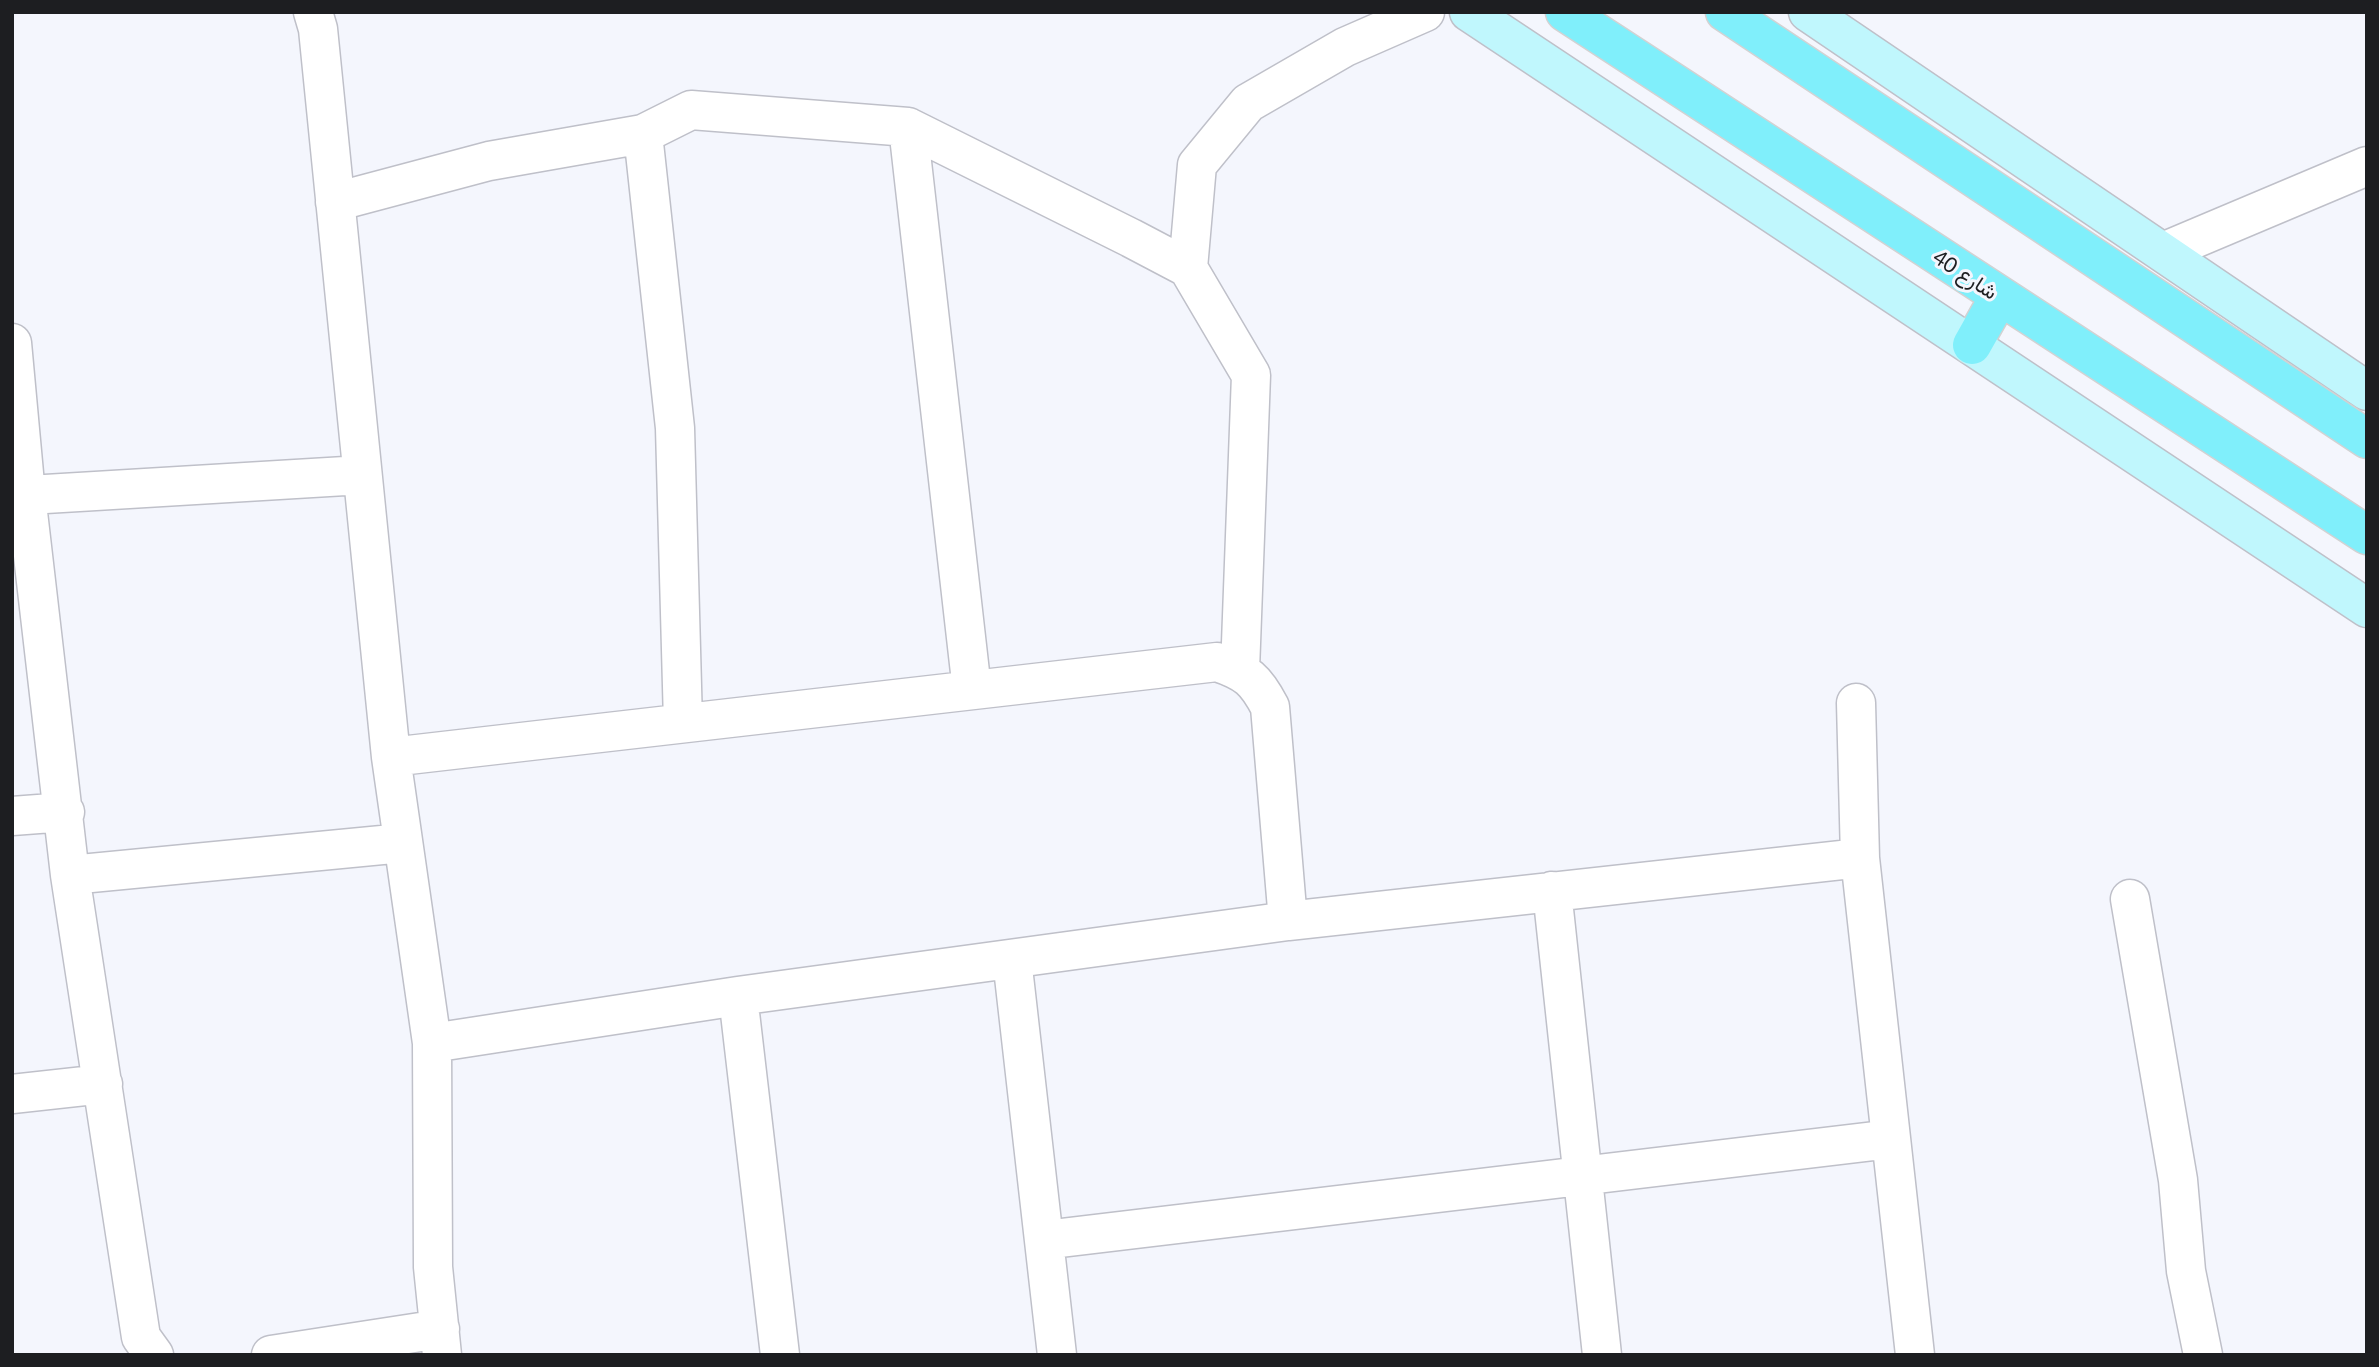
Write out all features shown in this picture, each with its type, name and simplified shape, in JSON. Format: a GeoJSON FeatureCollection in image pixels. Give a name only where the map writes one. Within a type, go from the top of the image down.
{"type":"FeatureCollection","features":[{"type":"Feature","properties":{"kind":"main road","name":"شارع 40"},"geometry":{"type":"LineString","coordinates":[[1565,12],[2367,535]]}},
{"type":"Feature","properties":{"kind":"main road"},"geometry":{"type":"LineString","coordinates":[[1725,12],[2367,439]]}},
{"type":"Feature","properties":{"kind":"main road"},"geometry":{"type":"LineString","coordinates":[[1972,345],[1999,297]]}},
{"type":"Feature","properties":{"kind":"street"},"geometry":{"type":"LineString","coordinates":[[271,1355],[441,1342],[433,1267],[432,1043],[391,757],[318,29],[313,12]]}},
{"type":"Feature","properties":{"kind":"street"},"geometry":{"type":"LineString","coordinates":[[1188,268],[1197,166],[1248,103],[1345,47],[1425,12]]}},
{"type":"Feature","properties":{"kind":"street"},"geometry":{"type":"LineString","coordinates":[[1469,12],[2367,608]]}},
{"type":"Feature","properties":{"kind":"street"},"geometry":{"type":"LineString","coordinates":[[1808,12],[2367,391]]}},
{"type":"Feature","properties":{"kind":"street"},"geometry":{"type":"LineString","coordinates":[[335,202],[489,161],[643,134],[691,110],[908,127],[1188,268],[1251,374],[1240,670]]}},
{"type":"Feature","properties":{"kind":"street"},"geometry":{"type":"LineString","coordinates":[[908,127],[972,690]]}},
{"type":"Feature","properties":{"kind":"street"},"geometry":{"type":"LineString","coordinates":[[643,134],[675,428],[683,723]]}},
{"type":"Feature","properties":{"kind":"street"},"geometry":{"type":"LineString","coordinates":[[2163,252],[2367,166]]}},
{"type":"Feature","properties":{"kind":"street"},"geometry":{"type":"LineString","coordinates":[[12,343],[19,495],[65,812],[70,875],[141,1337],[154,1355]]}},
{"type":"Feature","properties":{"kind":"street"},"geometry":{"type":"LineString","coordinates":[[19,495],[362,475]]}},
{"type":"Feature","properties":{"kind":"street"},"geometry":{"type":"LineString","coordinates":[[391,757],[1217,662],[1240,670],[1259,685],[1270,707],[1288,922]]}},
{"type":"Feature","properties":{"kind":"street"},"geometry":{"type":"LineString","coordinates":[[1856,703],[1860,858],[1915,1355]]}},
{"type":"Feature","properties":{"kind":"street"},"geometry":{"type":"LineString","coordinates":[[12,817],[65,812]]}},
{"type":"Feature","properties":{"kind":"street"},"geometry":{"type":"LineString","coordinates":[[70,875],[403,843]]}},
{"type":"Feature","properties":{"kind":"street"},"geometry":{"type":"LineString","coordinates":[[432,1043],[738,996],[1288,922],[1860,858]]}},
{"type":"Feature","properties":{"kind":"street"},"geometry":{"type":"LineString","coordinates":[[1552,891],[1602,1355]]}},
{"type":"Feature","properties":{"kind":"street"},"geometry":{"type":"LineString","coordinates":[[2130,898],[2178,1180],[2186,1270],[2203,1355]]}},
{"type":"Feature","properties":{"kind":"street"},"geometry":{"type":"LineString","coordinates":[[1012,959],[1057,1355]]}},
{"type":"Feature","properties":{"kind":"street"},"geometry":{"type":"LineString","coordinates":[[738,996],[780,1355]]}},
{"type":"Feature","properties":{"kind":"street"},"geometry":{"type":"LineString","coordinates":[[12,1094],[103,1084]]}},
{"type":"Feature","properties":{"kind":"street"},"geometry":{"type":"LineString","coordinates":[[1044,1240],[1891,1139]]}}]}
